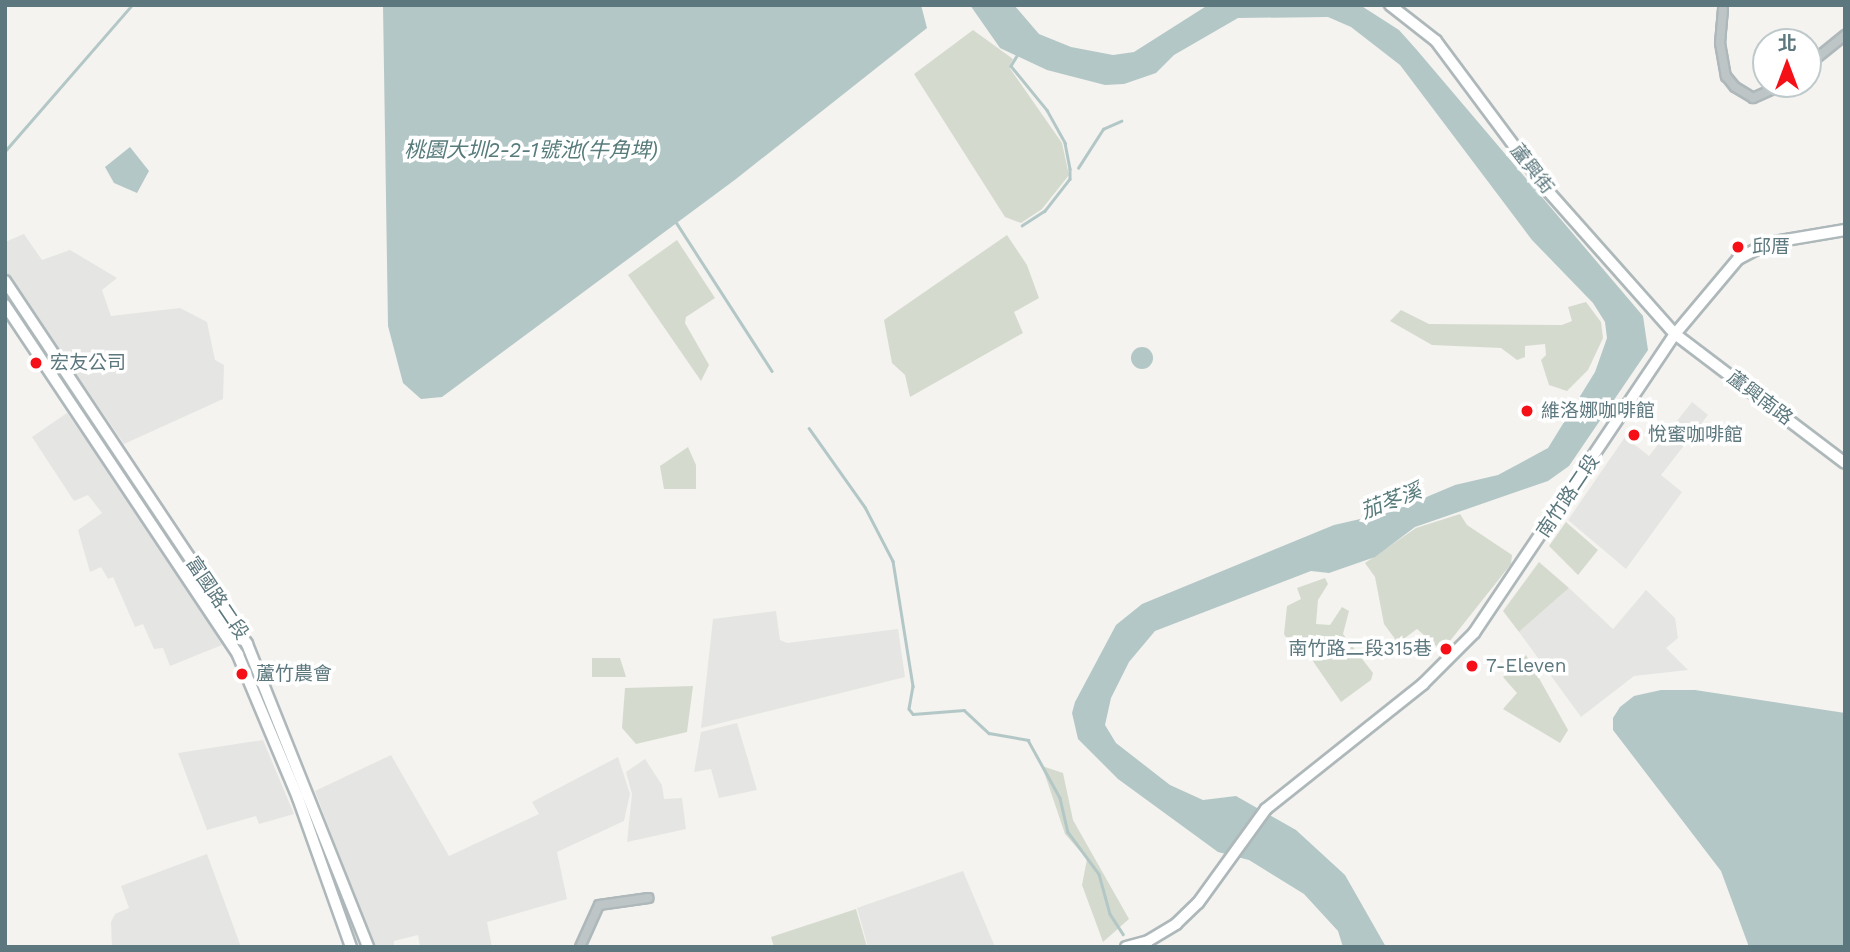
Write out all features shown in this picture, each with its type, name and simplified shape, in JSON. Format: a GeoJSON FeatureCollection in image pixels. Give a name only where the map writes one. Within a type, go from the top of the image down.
{"type":"FeatureCollection","features":[{"type":"Feature","properties":{"kind":"street","name":"蘆興街"},"geometry":{"type":"LineString","coordinates":[[1390,5],[1436,41],[1548,190],[1675,334]]}},
{"type":"Feature","properties":{"kind":"street"},"geometry":{"type":"LineString","coordinates":[[1723,9],[1720,43],[1731,82],[1752,98]]}},
{"type":"Feature","properties":{"kind":"street"},"geometry":{"type":"LineString","coordinates":[[1822,54],[1845,35]]}},
{"type":"Feature","properties":{"kind":"street","name":"南竹路二段"},"geometry":{"type":"LineString","coordinates":[[1126,947],[1148,941],[1176,924],[1198,903],[1266,809],[1423,684],[1474,633],[1675,334],[1724,274],[1754,249],[1845,230]]}},
{"type":"Feature","properties":{"kind":"street","name":"富國路二段"},"geometry":{"type":"LineString","coordinates":[[5,281],[247,644],[368,947]]}},
{"type":"Feature","properties":{"kind":"street","name":"富國路二段"},"geometry":{"type":"LineString","coordinates":[[5,305],[239,654],[298,798],[351,947]]}},
{"type":"Feature","properties":{"kind":"street","name":"蘆興南路"},"geometry":{"type":"LineString","coordinates":[[1675,334],[1845,463]]}},
{"type":"Feature","properties":{"kind":"street"},"geometry":{"type":"LineString","coordinates":[[580,947],[599,905],[649,898]]}},
{"type":"Feature","properties":{"kind":"shaded area"},"geometry":{"type":"Polygon","coordinates":[[[973,30],[1013,59],[1009,67],[1062,143],[1069,175],[1042,209],[1021,223],[1005,217],[914,74],[973,30]]]}},
{"type":"Feature","properties":{"kind":"shaded area"},"geometry":{"type":"Polygon","coordinates":[[[24,234],[42,260],[70,250],[117,278],[102,290],[111,316],[180,308],[207,322],[215,360],[224,365],[223,399],[124,444],[5,270],[5,242],[24,234]]]}},
{"type":"Feature","properties":{"kind":"shaded area"},"geometry":{"type":"Polygon","coordinates":[[[1007,235],[1027,265],[1039,298],[1014,312],[1023,333],[910,397],[905,375],[892,363],[884,320],[1007,235]]]}},
{"type":"Feature","properties":{"kind":"shaded area"},"geometry":{"type":"Polygon","coordinates":[[[677,240],[715,298],[686,317],[685,323],[709,365],[701,381],[628,275],[677,240]]]}},
{"type":"Feature","properties":{"kind":"shaded area"},"geometry":{"type":"Polygon","coordinates":[[[1586,302],[1601,322],[1603,338],[1588,370],[1567,391],[1549,385],[1541,360],[1546,355],[1545,344],[1525,346],[1525,357],[1517,360],[1501,348],[1432,345],[1390,321],[1401,310],[1429,324],[1562,325],[1572,321],[1568,307],[1586,302]]]}},
{"type":"Feature","properties":{"kind":"shaded area"},"geometry":{"type":"Polygon","coordinates":[[[1692,402],[1708,415],[1661,475],[1682,492],[1626,569],[1568,520],[1625,437],[1649,456],[1692,402]]]}},
{"type":"Feature","properties":{"kind":"shaded area"},"geometry":{"type":"Polygon","coordinates":[[[67,413],[166,553],[222,645],[170,666],[163,648],[154,649],[143,624],[135,627],[113,577],[108,579],[101,567],[90,572],[78,530],[102,513],[88,495],[74,501],[32,437],[67,413]]]}},
{"type":"Feature","properties":{"kind":"shaded area"},"geometry":{"type":"Polygon","coordinates":[[[688,447],[696,465],[696,489],[664,489],[660,466],[688,447]]]}},
{"type":"Feature","properties":{"kind":"shaded area"},"geometry":{"type":"Polygon","coordinates":[[[1460,514],[1467,525],[1512,555],[1511,564],[1442,651],[1417,629],[1398,643],[1384,624],[1375,577],[1365,563],[1416,528],[1460,514]]]}},
{"type":"Feature","properties":{"kind":"shaded area"},"geometry":{"type":"Polygon","coordinates":[[[1566,522],[1598,550],[1578,575],[1549,546],[1566,522]]]}},
{"type":"Feature","properties":{"kind":"shaded area"},"geometry":{"type":"Polygon","coordinates":[[[1539,562],[1569,588],[1519,632],[1503,611],[1539,562]]]}},
{"type":"Feature","properties":{"kind":"shaded area"},"geometry":{"type":"Polygon","coordinates":[[[1325,578],[1328,584],[1318,600],[1316,624],[1330,625],[1342,607],[1349,611],[1343,634],[1373,673],[1371,680],[1341,702],[1295,635],[1287,639],[1284,634],[1287,606],[1301,599],[1297,588],[1325,578]]]}},
{"type":"Feature","properties":{"kind":"shaded area"},"geometry":{"type":"Polygon","coordinates":[[[1569,588],[1613,629],[1646,590],[1675,618],[1678,638],[1666,648],[1688,670],[1634,676],[1581,717],[1519,632],[1569,588]]]}},
{"type":"Feature","properties":{"kind":"shaded area"},"geometry":{"type":"Polygon","coordinates":[[[776,611],[780,640],[787,643],[898,629],[905,677],[701,728],[713,619],[776,611]]]}},
{"type":"Feature","properties":{"kind":"shaded area"},"geometry":{"type":"Polygon","coordinates":[[[1526,655],[1568,730],[1560,743],[1503,709],[1517,693],[1503,677],[1526,655]]]}},
{"type":"Feature","properties":{"kind":"shaded area"},"geometry":{"type":"Polygon","coordinates":[[[592,658],[620,658],[626,677],[592,677],[592,658]]]}},
{"type":"Feature","properties":{"kind":"shaded area"},"geometry":{"type":"Polygon","coordinates":[[[693,686],[687,732],[636,744],[622,728],[625,688],[693,686]]]}},
{"type":"Feature","properties":{"kind":"shaded area"},"geometry":{"type":"Polygon","coordinates":[[[737,723],[757,790],[719,798],[711,769],[694,772],[701,732],[737,723]]]}},
{"type":"Feature","properties":{"kind":"shaded area"},"geometry":{"type":"Polygon","coordinates":[[[263,740],[294,814],[259,824],[256,816],[207,830],[178,753],[263,740]]]}},
{"type":"Feature","properties":{"kind":"shaded area"},"geometry":{"type":"Polygon","coordinates":[[[391,755],[449,856],[539,814],[532,802],[618,757],[630,794],[624,821],[557,852],[567,899],[487,922],[492,947],[420,947],[418,935],[394,941],[394,947],[374,947],[315,791],[391,755]]]}},
{"type":"Feature","properties":{"kind":"shaded area"},"geometry":{"type":"Polygon","coordinates":[[[645,759],[662,785],[664,799],[682,798],[686,829],[627,842],[632,794],[626,772],[645,759]]]}},
{"type":"Feature","properties":{"kind":"shaded area"},"geometry":{"type":"Polygon","coordinates":[[[1042,766],[1063,773],[1073,820],[1129,919],[1103,942],[1082,885],[1087,859],[1065,834],[1042,766]]]}},
{"type":"Feature","properties":{"kind":"shaded area"},"geometry":{"type":"Polygon","coordinates":[[[207,854],[241,947],[112,947],[111,922],[115,914],[129,908],[121,886],[207,854]]]}},
{"type":"Feature","properties":{"kind":"shaded area"},"geometry":{"type":"Polygon","coordinates":[[[963,871],[995,947],[868,947],[857,908],[963,871]]]}},
{"type":"Feature","properties":{"kind":"shaded area"},"geometry":{"type":"Polygon","coordinates":[[[856,909],[867,947],[774,947],[771,937],[856,909]]]}},
{"type":"Feature","properties":{"kind":"water","name":"桃園大圳2-2-1號池(牛角埤)"},"geometry":{"type":"Polygon","coordinates":[[[383,5],[921,5],[927,28],[736,179],[442,397],[421,399],[403,383],[388,326],[383,5]]]}},
{"type":"Feature","properties":{"kind":"water"},"geometry":{"type":"Polygon","coordinates":[[[970,5],[1014,5],[1039,34],[1071,47],[1113,55],[1134,52],[1208,5],[1360,5],[1399,30],[1643,316],[1648,350],[1569,466],[1548,481],[1415,527],[1375,557],[1329,573],[1311,571],[1155,631],[1129,662],[1111,698],[1105,725],[1116,743],[1170,785],[1203,800],[1236,796],[1296,830],[1345,875],[1386,947],[1343,947],[1338,931],[1304,894],[1249,860],[1218,852],[1118,779],[1078,739],[1072,713],[1075,702],[1116,625],[1142,604],[1334,525],[1391,512],[1455,485],[1498,475],[1548,448],[1595,372],[1607,338],[1605,322],[1593,303],[1532,240],[1400,65],[1351,27],[1328,17],[1238,18],[1174,55],[1156,73],[1124,84],[1105,85],[1047,70],[1000,48],[970,5]]]}},
{"type":"Feature","properties":{"kind":"water"},"geometry":{"type":"Polygon","coordinates":[[[130,147],[149,171],[137,193],[114,183],[105,167],[130,147]]]}},
{"type":"Feature","properties":{"kind":"water"},"geometry":{"type":"Polygon","coordinates":[[[1142,347],[1150,350],[1153,358],[1150,366],[1142,369],[1134,366],[1131,358],[1134,350],[1142,347]]]}},
{"type":"Feature","properties":{"kind":"water"},"geometry":{"type":"Polygon","coordinates":[[[1661,690],[1695,690],[1845,713],[1845,947],[1749,947],[1721,871],[1613,730],[1613,718],[1620,707],[1634,696],[1661,690]]]}},
{"type":"Feature","properties":{"kind":"waterway"},"geometry":{"type":"LineString","coordinates":[[5,151],[132,5]]}},
{"type":"Feature","properties":{"kind":"waterway"},"geometry":{"type":"LineString","coordinates":[[1017,56],[1011,66],[1047,110],[1065,143],[1070,169],[1070,179],[1045,211],[1022,226]]}},
{"type":"Feature","properties":{"kind":"waterway"},"geometry":{"type":"LineString","coordinates":[[1078,168],[1103,129],[1121,121]]}},
{"type":"Feature","properties":{"kind":"waterway"},"geometry":{"type":"LineString","coordinates":[[676,222],[772,371]]}},
{"type":"Feature","properties":{"kind":"waterway"},"geometry":{"type":"LineString","coordinates":[[809,428],[865,507],[893,561],[913,686],[909,709],[913,714],[964,710],[989,733],[1028,740],[1060,798],[1068,832],[1099,874],[1110,914],[1123,934]]}},
{"type":"Feature","properties":{"kind":"place","name":"邱厝"},"geometry":{"type":"Point","coordinates":[1738,247]}},
{"type":"Feature","properties":{"kind":"place","name":"宏友公司"},"geometry":{"type":"Point","coordinates":[36,363]}},
{"type":"Feature","properties":{"kind":"place","name":"維洛娜咖啡館"},"geometry":{"type":"Point","coordinates":[1527,411]}},
{"type":"Feature","properties":{"kind":"place","name":"悅蜜咖啡館"},"geometry":{"type":"Point","coordinates":[1634,435]}},
{"type":"Feature","properties":{"kind":"place","name":"南竹路二段315巷"},"geometry":{"type":"Point","coordinates":[1446,649]}},
{"type":"Feature","properties":{"kind":"place","name":"7-Eleven"},"geometry":{"type":"Point","coordinates":[1472,666]}},
{"type":"Feature","properties":{"kind":"place","name":"蘆竹農會"},"geometry":{"type":"Point","coordinates":[242,674]}},
{"type":"Feature","properties":{"kind":"water label","name":"茄苳溪"},"geometry":{"type":"Point","coordinates":[1391,501]}}]}
